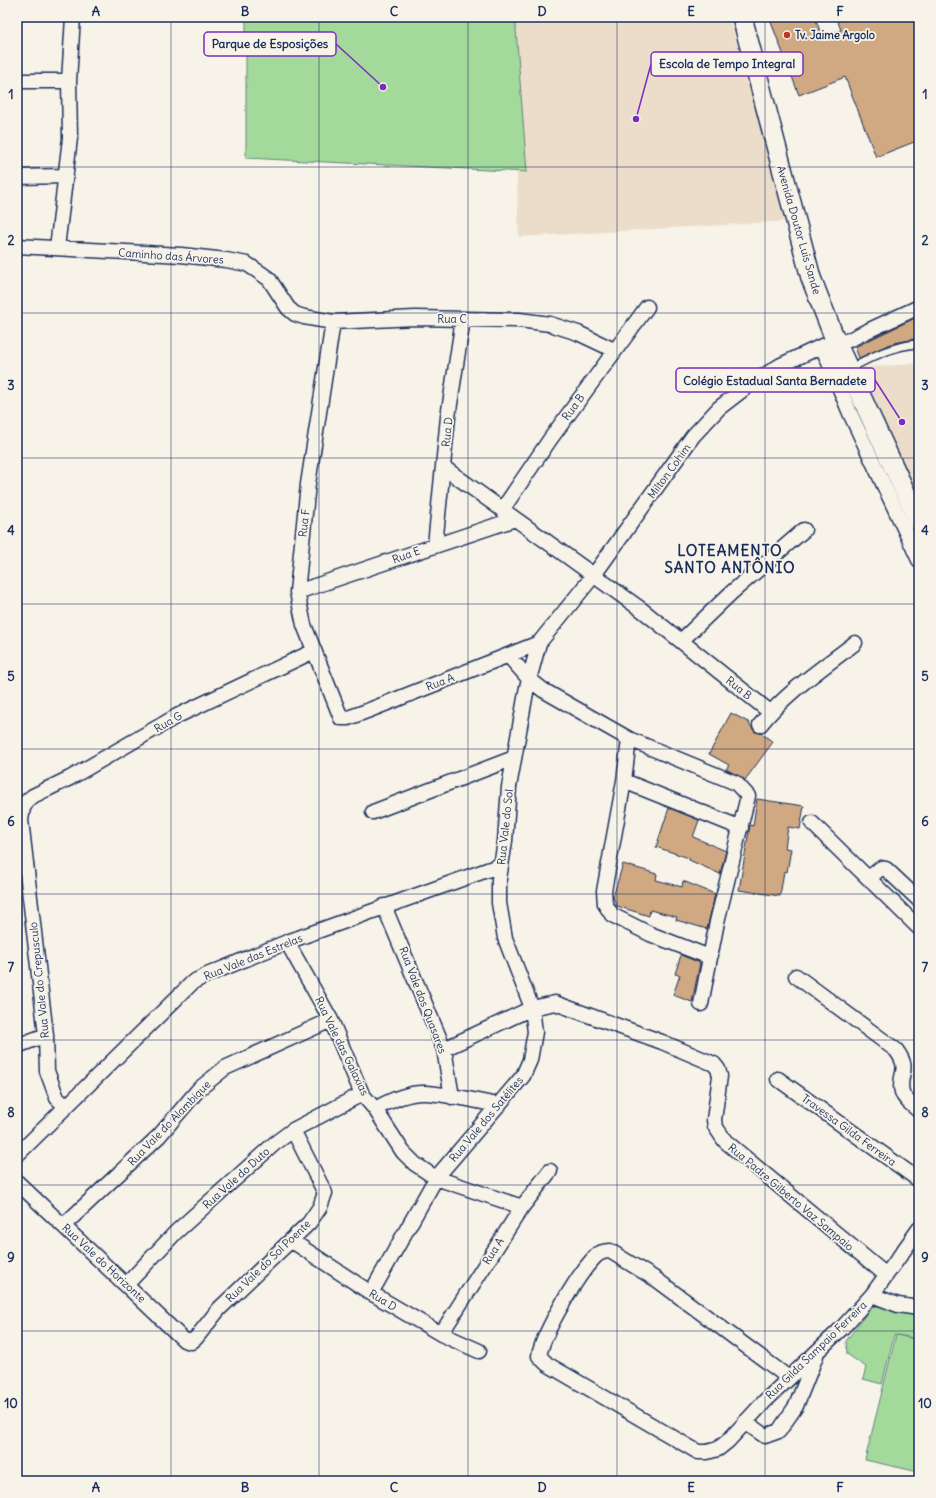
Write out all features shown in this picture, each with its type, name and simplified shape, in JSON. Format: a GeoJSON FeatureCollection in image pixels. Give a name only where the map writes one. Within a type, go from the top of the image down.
{"type":"FeatureCollection","features":[{"type":"Feature","properties":{"kind":"street"},"geometry":{"type":"LineString","coordinates":[[57,248],[70,138],[69,81],[73,17]]}},
{"type":"Feature","properties":{"kind":"street","name":"Avenida Doutor Luís Sande"},"geometry":{"type":"LineString","coordinates":[[742,17],[829,344],[849,369],[919,522]]}},
{"type":"Feature","properties":{"kind":"street"},"geometry":{"type":"LineString","coordinates":[[17,81],[69,81]]}},
{"type":"Feature","properties":{"kind":"street"},"geometry":{"type":"LineString","coordinates":[[17,177],[66,176]]}},
{"type":"Feature","properties":{"kind":"street","name":"Caminho das Árvores"},"geometry":{"type":"LineString","coordinates":[[17,246],[181,254],[247,264],[269,279],[288,308]]}},
{"type":"Feature","properties":{"kind":"street","name":"Rua B"},"geometry":{"type":"LineString","coordinates":[[502,510],[614,350],[647,307]]}},
{"type":"Feature","properties":{"kind":"street","name":"Milton Cohim"},"geometry":{"type":"LineString","coordinates":[[539,643],[594,575],[693,436],[719,408],[749,385],[781,365],[829,344],[858,336],[919,307]]}},
{"type":"Feature","properties":{"kind":"street","name":"Rua C"},"geometry":{"type":"LineString","coordinates":[[288,308],[295,314],[304,317],[333,322],[415,318],[519,320],[550,324],[578,333],[614,350]]}},
{"type":"Feature","properties":{"kind":"street","name":"Rua D"},"geometry":{"type":"LineString","coordinates":[[435,545],[448,417],[463,319]]}},
{"type":"Feature","properties":{"kind":"street","name":"Rua F"},"geometry":{"type":"LineString","coordinates":[[333,322],[308,484],[297,592],[304,625],[341,718]]}},
{"type":"Feature","properties":{"kind":"street"},"geometry":{"type":"LineString","coordinates":[[829,344],[850,413],[919,560]]}},
{"type":"Feature","properties":{"kind":"street","name":"Rua B"},"geometry":{"type":"LineString","coordinates":[[443,467],[594,575],[681,641],[770,712]]}},
{"type":"Feature","properties":{"kind":"street","name":"Rua E"},"geometry":{"type":"LineString","coordinates":[[297,592],[515,519]]}},
{"type":"Feature","properties":{"kind":"street"},"geometry":{"type":"LineString","coordinates":[[681,641],[731,593],[804,530]]}},
{"type":"Feature","properties":{"kind":"street","name":"Rua A"},"geometry":{"type":"LineString","coordinates":[[341,718],[348,718],[368,711],[539,643]]}},
{"type":"Feature","properties":{"kind":"street","name":"Rua Vale do Sol"},"geometry":{"type":"LineString","coordinates":[[532,1008],[505,938],[499,903],[501,865],[509,787],[529,679],[539,643]]}},
{"type":"Feature","properties":{"kind":"street"},"geometry":{"type":"LineString","coordinates":[[760,725],[770,712],[802,684],[855,643]]}},
{"type":"Feature","properties":{"kind":"street","name":"Rua G"},"geometry":{"type":"LineString","coordinates":[[26,801],[38,793],[70,778],[110,756],[177,716],[314,651]]}},
{"type":"Feature","properties":{"kind":"street"},"geometry":{"type":"LineString","coordinates":[[508,655],[529,679],[543,690],[629,739],[710,772],[741,787],[748,796],[717,922],[701,1004]]}},
{"type":"Feature","properties":{"kind":"street"},"geometry":{"type":"LineString","coordinates":[[629,739],[624,781],[604,891],[604,900],[608,911],[612,915],[650,934],[707,956],[711,955]]}},
{"type":"Feature","properties":{"kind":"street"},"geometry":{"type":"LineString","coordinates":[[373,812],[514,758]]}},
{"type":"Feature","properties":{"kind":"street"},"geometry":{"type":"LineString","coordinates":[[624,781],[741,828]]}},
{"type":"Feature","properties":{"kind":"street","name":"Rua Vale do Crepusculo"},"geometry":{"type":"LineString","coordinates":[[26,801],[21,820],[46,1035],[47,1071],[57,1098],[66,1107]]}},
{"type":"Feature","properties":{"kind":"street"},"geometry":{"type":"LineString","coordinates":[[812,823],[919,928]]}},
{"type":"Feature","properties":{"kind":"street","name":"Rua Vale das Estrelas"},"geometry":{"type":"LineString","coordinates":[[17,1155],[194,982],[207,975],[287,942],[501,865]]}},
{"type":"Feature","properties":{"kind":"street"},"geometry":{"type":"LineString","coordinates":[[869,878],[881,868],[886,869],[919,900]]}},
{"type":"Feature","properties":{"kind":"street","name":"Rua Vale dos Quasares"},"geometry":{"type":"LineString","coordinates":[[384,906],[444,1049],[452,1098]]}},
{"type":"Feature","properties":{"kind":"street","name":"Rua Vale das Galaxias"},"geometry":{"type":"LineString","coordinates":[[287,942],[331,1020],[362,1094],[376,1109],[403,1152],[415,1164],[436,1178]]}},
{"type":"Feature","properties":{"kind":"street"},"geometry":{"type":"LineString","coordinates":[[796,976],[896,1050],[904,1062],[902,1092],[905,1098],[919,1111]]}},
{"type":"Feature","properties":{"kind":"street","name":"Rua Padre Gilberto Vaz Sampaio"},"geometry":{"type":"LineString","coordinates":[[444,1049],[532,1008],[555,1003],[662,1042],[714,1064],[718,1069],[720,1076],[715,1126],[725,1142],[886,1275]]}},
{"type":"Feature","properties":{"kind":"street","name":"Rua Vale dos Satélites"},"geometry":{"type":"LineString","coordinates":[[436,1178],[523,1076],[530,1060],[535,1032],[532,1008]]}},
{"type":"Feature","properties":{"kind":"street","name":"Rua Vale do Alambique"},"geometry":{"type":"LineString","coordinates":[[64,1225],[159,1136],[199,1089],[225,1068],[331,1020]]}},
{"type":"Feature","properties":{"kind":"street"},"geometry":{"type":"LineString","coordinates":[[17,1046],[46,1035]]}},
{"type":"Feature","properties":{"kind":"street","name":"Travessa Gilda Ferreira"},"geometry":{"type":"LineString","coordinates":[[778,1080],[919,1180]]}},
{"type":"Feature","properties":{"kind":"street"},"geometry":{"type":"LineString","coordinates":[[376,1109],[387,1102],[424,1093],[499,1105]]}},
{"type":"Feature","properties":{"kind":"street","name":"Rua Vale do Duto"},"geometry":{"type":"LineString","coordinates":[[127,1284],[176,1232],[241,1173],[293,1130],[362,1094]]}},
{"type":"Feature","properties":{"kind":"street","name":"Rua Vale do Sol Poente"},"geometry":{"type":"LineString","coordinates":[[191,1342],[196,1338],[219,1309],[250,1278],[292,1241],[309,1223],[320,1207],[325,1193],[293,1130]]}},
{"type":"Feature","properties":{"kind":"street","name":"Rua A"},"geometry":{"type":"LineString","coordinates":[[441,1334],[522,1207],[550,1171]]}},
{"type":"Feature","properties":{"kind":"street"},"geometry":{"type":"LineString","coordinates":[[371,1293],[436,1178],[522,1207]]}},
{"type":"Feature","properties":{"kind":"street","name":"Rua Vale do Horizonte"},"geometry":{"type":"LineString","coordinates":[[17,1182],[127,1284],[184,1340],[191,1342]]}},
{"type":"Feature","properties":{"kind":"street","name":"Rua Gilda Sampaio Ferreira"},"geometry":{"type":"LineString","coordinates":[[789,1378],[657,1280],[610,1251],[596,1255],[573,1288],[552,1323],[540,1351],[540,1358],[698,1452],[707,1452],[718,1449],[728,1441],[789,1378],[818,1352],[872,1295],[919,1229]]}},
{"type":"Feature","properties":{"kind":"street","name":"Rua D"},"geometry":{"type":"LineString","coordinates":[[292,1241],[371,1293],[441,1334],[479,1351]]}},
{"type":"Feature","properties":{"kind":"street"},"geometry":{"type":"LineString","coordinates":[[872,1295],[898,1306],[919,1308]]}},
{"type":"Feature","properties":{"kind":"street"},"geometry":{"type":"LineString","coordinates":[[745,1422],[764,1436],[779,1430],[796,1406],[818,1352]]}},
{"type":"Feature","properties":{"kind":"lane"},"geometry":{"type":"LineString","coordinates":[[849,369],[888,350],[919,344]]}},
{"type":"Feature","properties":{"kind":"shaded area"},"geometry":{"type":"Polygon","coordinates":[[[511,17],[729,17],[788,221],[519,237],[511,17]]]}},
{"type":"Feature","properties":{"kind":"shaded area"},"geometry":{"type":"Polygon","coordinates":[[[919,363],[919,499],[861,368],[919,363]]]}},
{"type":"Feature","properties":{"kind":"green space"},"geometry":{"type":"Polygon","coordinates":[[[246,17],[515,17],[527,172],[246,158],[246,17]]]}},
{"type":"Feature","properties":{"kind":"green space"},"geometry":{"type":"Polygon","coordinates":[[[872,1306],[919,1309],[919,1339],[897,1335],[919,1340],[919,1472],[865,1460],[896,1335],[894,1335],[882,1384],[863,1379],[866,1367],[847,1354],[846,1341],[872,1306]]]}},
{"type":"Feature","properties":{"kind":"building"},"geometry":{"type":"Polygon","coordinates":[[[769,17],[815,17],[822,37],[841,30],[836,17],[919,17],[919,140],[876,157],[845,77],[799,95],[769,17]]]}},
{"type":"Feature","properties":{"kind":"building"},"geometry":{"type":"Polygon","coordinates":[[[919,316],[919,338],[890,344],[859,358],[855,347],[919,316]]]}},
{"type":"Feature","properties":{"kind":"building"},"geometry":{"type":"Polygon","coordinates":[[[731,713],[750,723],[749,724],[755,732],[761,733],[773,742],[745,780],[726,769],[729,765],[709,754],[731,713]]]}},
{"type":"Feature","properties":{"kind":"building"},"geometry":{"type":"Polygon","coordinates":[[[757,799],[804,806],[800,829],[788,827],[785,848],[791,849],[787,872],[784,871],[780,896],[739,890],[750,825],[753,826],[757,799]]]}},
{"type":"Feature","properties":{"kind":"building"},"geometry":{"type":"Polygon","coordinates":[[[669,808],[699,820],[693,837],[726,851],[720,874],[689,860],[689,858],[656,847],[669,808]]]}},
{"type":"Feature","properties":{"kind":"building"},"geometry":{"type":"Polygon","coordinates":[[[623,864],[657,874],[656,880],[682,887],[683,881],[715,894],[707,929],[676,920],[677,917],[650,910],[649,916],[617,906],[613,897],[623,864]]]}},
{"type":"Feature","properties":{"kind":"building"},"geometry":{"type":"Polygon","coordinates":[[[681,955],[700,963],[692,1002],[673,995],[680,975],[675,974],[681,955]]]}},
{"type":"Feature","properties":{"kind":"place","name":"Tv. Jaime Argolo"},"geometry":{"type":"Point","coordinates":[787,35]}},
{"type":"Feature","properties":{"kind":"place","name":"Parque de Esposições"},"geometry":{"type":"Point","coordinates":[383,87]}},
{"type":"Feature","properties":{"kind":"place","name":"Escola de Tempo Integral"},"geometry":{"type":"Point","coordinates":[636,119]}},
{"type":"Feature","properties":{"kind":"place","name":"Colégio Estadual Santa Bernadete"},"geometry":{"type":"Point","coordinates":[902,422]}},
{"type":"Feature","properties":{"kind":"district","name":"LOTEAMENTO SANTO ANTÔNIO"},"geometry":{"type":"Point","coordinates":[730,560]}}]}
